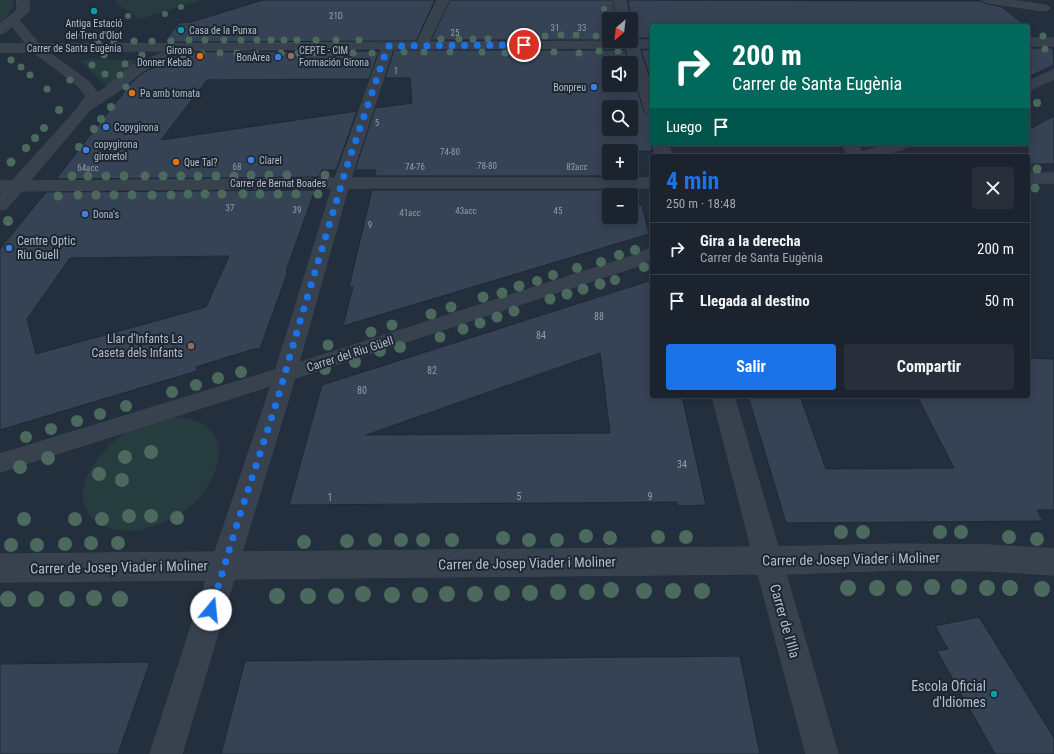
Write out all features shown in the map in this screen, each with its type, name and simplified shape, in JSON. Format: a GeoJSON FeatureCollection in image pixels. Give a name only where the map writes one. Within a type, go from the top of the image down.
{"type":"FeatureCollection","features":[{"type":"Feature","properties":{"kind":"street"},"geometry":{"type":"LineString","coordinates":[[421,46],[442,0]]}},
{"type":"Feature","properties":{"kind":"street"},"geometry":{"type":"LineString","coordinates":[[620,0],[623,12]]}},
{"type":"Feature","properties":{"kind":"street"},"geometry":{"type":"LineString","coordinates":[[988,0],[1044,8]]}},
{"type":"Feature","properties":{"kind":"street"},"geometry":{"type":"LineString","coordinates":[[1033,0],[1054,15]]}},
{"type":"Feature","properties":{"kind":"street"},"geometry":{"type":"LineString","coordinates":[[0,30],[24,11],[24,4]]}},
{"type":"Feature","properties":{"kind":"street"},"geometry":{"type":"LineString","coordinates":[[0,205],[38,164],[93,96],[91,92],[35,48],[14,20]]}},
{"type":"Feature","properties":{"kind":"street"},"geometry":{"type":"LineString","coordinates":[[1030,42],[1054,42]]}},
{"type":"Feature","properties":{"kind":"street","name":"Carrer de Santa Eugènia"},"geometry":{"type":"LineString","coordinates":[[0,48],[421,46],[602,43]]}},
{"type":"Feature","properties":{"kind":"street","name":"Carrer de Santa Eugènia"},"geometry":{"type":"LineString","coordinates":[[638,43],[650,44]]}},
{"type":"Feature","properties":{"kind":"street"},"geometry":{"type":"LineString","coordinates":[[166,754],[342,183],[388,46]]}},
{"type":"Feature","properties":{"kind":"street"},"geometry":{"type":"LineString","coordinates":[[84,108],[114,88],[138,68],[188,48]]}},
{"type":"Feature","properties":{"kind":"street"},"geometry":{"type":"LineString","coordinates":[[633,48],[650,104]]}},
{"type":"Feature","properties":{"kind":"street"},"geometry":{"type":"LineString","coordinates":[[1030,85],[1054,74]]}},
{"type":"Feature","properties":{"kind":"street"},"geometry":{"type":"LineString","coordinates":[[872,154],[897,146]]}},
{"type":"Feature","properties":{"kind":"street"},"geometry":{"type":"LineString","coordinates":[[1030,178],[1054,178]]}},
{"type":"Feature","properties":{"kind":"street","name":"Carrer de Bernat Boades"},"geometry":{"type":"LineString","coordinates":[[0,186],[342,183],[650,183]]}},
{"type":"Feature","properties":{"kind":"street","name":"Carrer del Riu Güell"},"geometry":{"type":"LineString","coordinates":[[0,463],[284,374],[635,261],[650,254]]}},
{"type":"Feature","properties":{"kind":"street","name":"Carrer de l'Illa"},"geometry":{"type":"LineString","coordinates":[[724,398],[822,754]]}},
{"type":"Feature","properties":{"kind":"street","name":"Carrer de Josep Viader i Moliner"},"geometry":{"type":"LineString","coordinates":[[0,568],[768,560],[896,557],[991,558],[1054,562]]}},
{"type":"Feature","properties":{"kind":"green space"},"geometry":{"type":"Polygon","coordinates":[[[0,0],[12,0],[14,4],[10,12],[0,22],[0,0]]]}},
{"type":"Feature","properties":{"kind":"green space"},"geometry":{"type":"Polygon","coordinates":[[[115,0],[203,0],[140,19],[120,6],[115,0]]]}},
{"type":"Feature","properties":{"kind":"green space"},"geometry":{"type":"Polygon","coordinates":[[[87,59],[135,60],[141,62],[107,86],[80,61],[87,59]]]}},
{"type":"Feature","properties":{"kind":"green space"},"geometry":{"type":"Polygon","coordinates":[[[169,418],[184,418],[193,420],[207,427],[215,437],[219,448],[218,461],[208,486],[185,511],[175,517],[147,528],[132,531],[111,529],[94,519],[85,509],[83,496],[85,484],[90,471],[98,458],[124,433],[143,425],[169,418]]]}},
{"type":"Feature","properties":{"kind":"building"},"geometry":{"type":"Polygon","coordinates":[[[263,0],[435,0],[416,41],[164,42],[179,23],[191,22],[263,0]]]}},
{"type":"Feature","properties":{"kind":"building"},"geometry":{"type":"Polygon","coordinates":[[[450,0],[613,0],[615,12],[602,12],[602,40],[431,40],[450,0]]]}},
{"type":"Feature","properties":{"kind":"building"},"geometry":{"type":"Polygon","coordinates":[[[628,0],[981,1],[1002,7],[1023,24],[650,24],[650,38],[638,38],[638,12],[630,12],[628,0]]]}},
{"type":"Feature","properties":{"kind":"building"},"geometry":{"type":"Polygon","coordinates":[[[1030,48],[1053,48],[1054,65],[1030,76],[1030,48]]]}},
{"type":"Feature","properties":{"kind":"building"},"geometry":{"type":"Polygon","coordinates":[[[394,50],[625,50],[627,56],[602,56],[602,92],[638,92],[644,111],[647,115],[650,116],[650,146],[652,146],[652,151],[638,151],[638,144],[602,144],[602,176],[375,176],[376,170],[355,170],[375,108],[412,103],[410,78],[385,78],[394,50]]]}},
{"type":"Feature","properties":{"kind":"building"},"geometry":{"type":"Polygon","coordinates":[[[641,50],[650,50],[650,77],[641,50]]]}},
{"type":"Feature","properties":{"kind":"building"},"geometry":{"type":"Polygon","coordinates":[[[379,51],[369,79],[207,80],[161,140],[357,111],[336,170],[322,170],[319,177],[56,179],[132,82],[144,72],[180,56],[182,52],[379,51]]]}},
{"type":"Feature","properties":{"kind":"building"},"geometry":{"type":"Polygon","coordinates":[[[1054,116],[1054,164],[1030,164],[1028,146],[1030,146],[1030,129],[1054,116]]]}},
{"type":"Feature","properties":{"kind":"building"},"geometry":{"type":"Polygon","coordinates":[[[315,190],[260,349],[254,349],[196,367],[197,371],[0,430],[0,249],[46,192],[315,190]],[[229,256],[70,258],[27,319],[36,354],[206,307],[229,256]]]}},
{"type":"Feature","properties":{"kind":"building"},"geometry":{"type":"Polygon","coordinates":[[[372,190],[602,190],[602,224],[638,224],[638,205],[642,205],[649,234],[343,326],[353,287],[349,287],[372,190]]]}},
{"type":"Feature","properties":{"kind":"building"},"geometry":{"type":"Polygon","coordinates":[[[650,281],[650,398],[682,398],[706,505],[678,506],[677,502],[289,505],[322,385],[650,281]],[[600,353],[366,435],[610,433],[600,353]]]}},
{"type":"Feature","properties":{"kind":"building"},"geometry":{"type":"Polygon","coordinates":[[[1030,358],[1054,359],[1054,510],[1037,510],[1043,521],[786,523],[749,398],[801,398],[826,469],[954,468],[918,398],[1030,398],[1030,358]]]}},
{"type":"Feature","properties":{"kind":"building","name":"Escola Oficial d'Idiomes"},"geometry":{"type":"Polygon","coordinates":[[[979,617],[1054,738],[1054,754],[995,754],[937,651],[948,649],[935,626],[979,617]]]}},
{"type":"Feature","properties":{"kind":"building"},"geometry":{"type":"Polygon","coordinates":[[[740,656],[760,754],[221,754],[245,661],[740,656]]]}},
{"type":"Feature","properties":{"kind":"building"},"geometry":{"type":"Polygon","coordinates":[[[150,662],[118,754],[0,754],[0,664],[150,662]]]}},
{"type":"Feature","properties":{"kind":"place","name":"Antiga Estació del Tren d'Olot"},"geometry":{"type":"Point","coordinates":[94,11]}},
{"type":"Feature","properties":{"kind":"place","name":"Casa de la Punxa"},"geometry":{"type":"Point","coordinates":[181,30]}},
{"type":"Feature","properties":{"kind":"place","name":"Girona Donner Kebab"},"geometry":{"type":"Point","coordinates":[200,56]}},
{"type":"Feature","properties":{"kind":"place","name":"CEPTE - CIM Formación Girona"},"geometry":{"type":"Point","coordinates":[291,56]}},
{"type":"Feature","properties":{"kind":"place","name":"BonÀrea"},"geometry":{"type":"Point","coordinates":[278,57]}},
{"type":"Feature","properties":{"kind":"place","name":"Bonpreu"},"geometry":{"type":"Point","coordinates":[594,87]}},
{"type":"Feature","properties":{"kind":"place","name":"Pa amb tomata"},"geometry":{"type":"Point","coordinates":[132,93]}},
{"type":"Feature","properties":{"kind":"place","name":"Copygirona"},"geometry":{"type":"Point","coordinates":[106,127]}},
{"type":"Feature","properties":{"kind":"place","name":"copygirona giroretol"},"geometry":{"type":"Point","coordinates":[86,150]}},
{"type":"Feature","properties":{"kind":"place","name":"Clarel"},"geometry":{"type":"Point","coordinates":[251,160]}},
{"type":"Feature","properties":{"kind":"place","name":"Que Tal?"},"geometry":{"type":"Point","coordinates":[176,162]}},
{"type":"Feature","properties":{"kind":"place","name":"Dona's"},"geometry":{"type":"Point","coordinates":[85,214]}},
{"type":"Feature","properties":{"kind":"place","name":"Centre Optic Riu Guell"},"geometry":{"type":"Point","coordinates":[9,248]}},
{"type":"Feature","properties":{"kind":"place","name":"Llar d'Infants La Caseta dels Infants"},"geometry":{"type":"Point","coordinates":[191,346]}},
{"type":"Feature","properties":{"kind":"place","name":"Escola Oficial d'Idiomes"},"geometry":{"type":"Point","coordinates":[994,694]}},
{"type":"Feature","properties":{"kind":"route"},"geometry":{"type":"LineString","coordinates":[[211,610],[277,401],[347,166],[382,69],[388,46],[524,45]]}}]}
